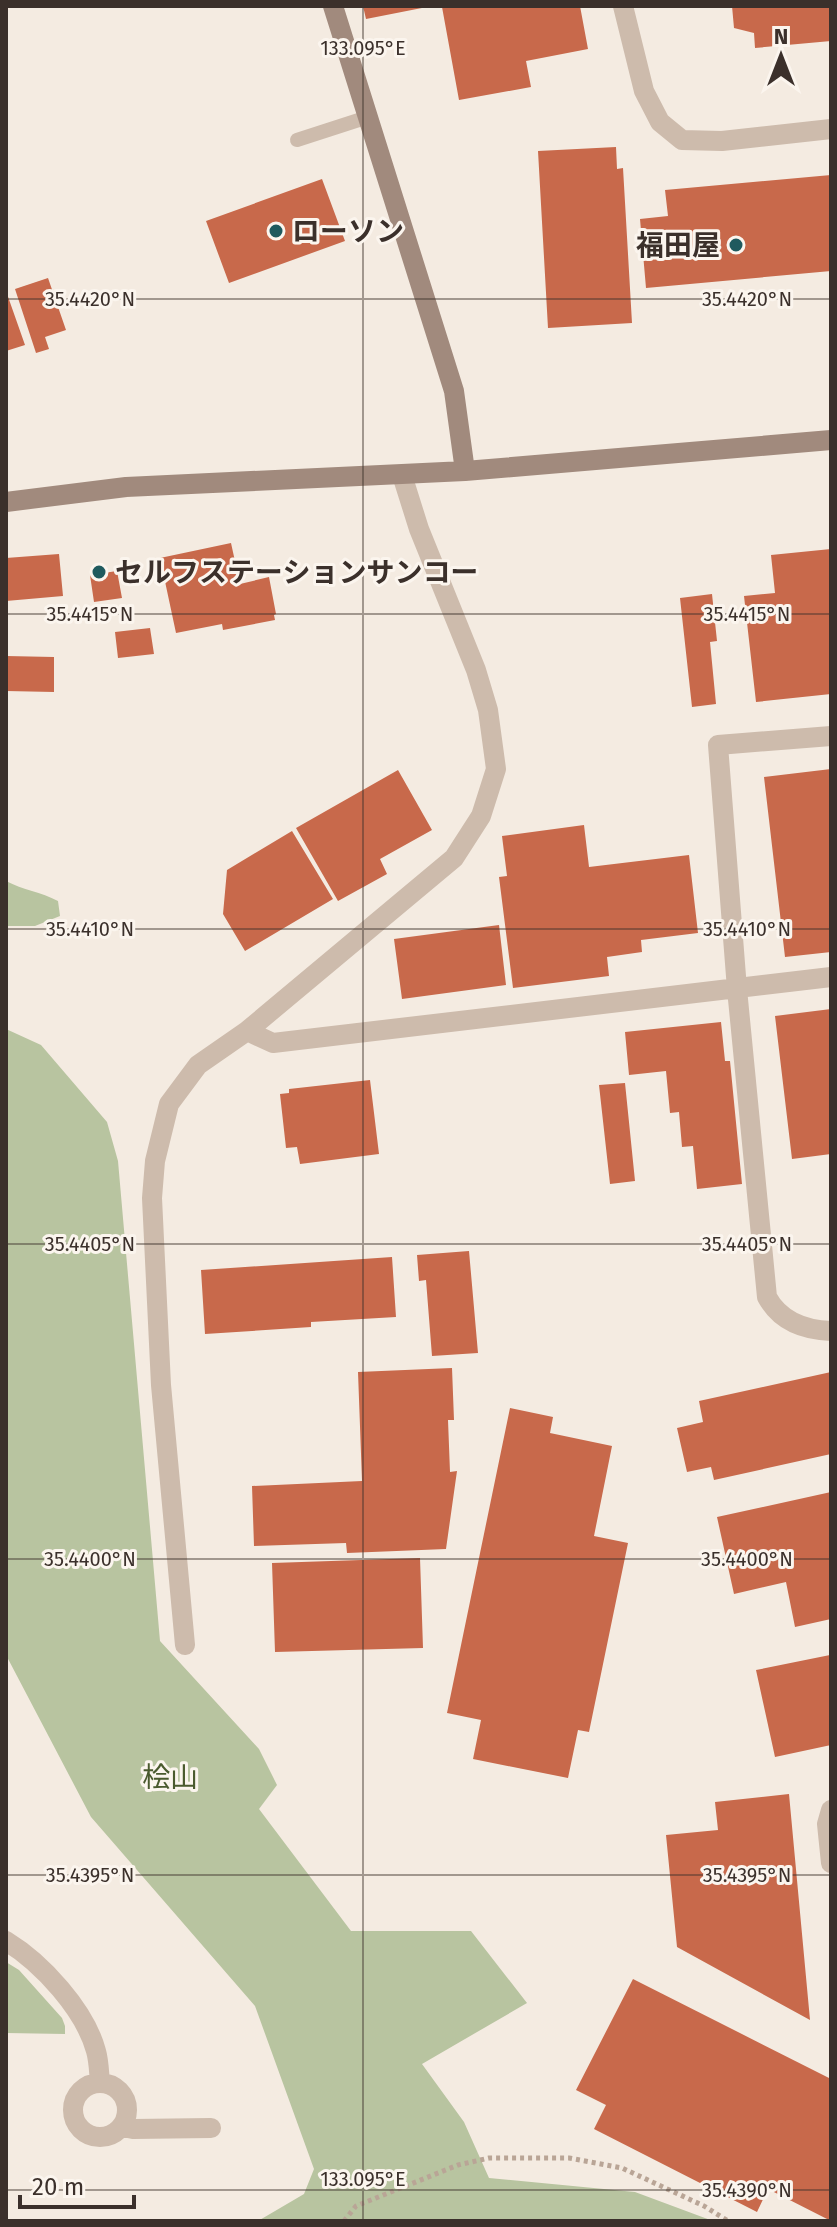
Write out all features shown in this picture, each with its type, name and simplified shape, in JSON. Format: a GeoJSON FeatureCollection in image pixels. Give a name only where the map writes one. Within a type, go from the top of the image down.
{"type":"FeatureCollection","features":[{"type":"Feature","properties":{"kind":"street"},"geometry":{"type":"LineString","coordinates":[[333,6],[454,391],[465,471]]}},
{"type":"Feature","properties":{"kind":"street"},"geometry":{"type":"LineString","coordinates":[[623,6],[644,91],[660,122],[682,140],[722,141],[831,129]]}},
{"type":"Feature","properties":{"kind":"street"},"geometry":{"type":"LineString","coordinates":[[6,502],[126,487],[465,471],[831,440]]}},
{"type":"Feature","properties":{"kind":"street"},"geometry":{"type":"LineString","coordinates":[[185,1645],[161,1385],[152,1198],[155,1161],[169,1104],[198,1065],[247,1031],[454,858],[481,816],[496,769],[488,710],[476,670],[419,529],[402,475]]}},
{"type":"Feature","properties":{"kind":"street"},"geometry":{"type":"LineString","coordinates":[[831,736],[718,745],[737,989],[767,1297],[775,1311],[795,1325],[831,1331]]}},
{"type":"Feature","properties":{"kind":"street"},"geometry":{"type":"LineString","coordinates":[[247,1031],[273,1043],[831,977]]}},
{"type":"Feature","properties":{"kind":"street"},"geometry":{"type":"LineString","coordinates":[[831,1810],[827,1824],[831,1863]]}},
{"type":"Feature","properties":{"kind":"street"},"geometry":{"type":"LineString","coordinates":[[6,1941],[36,1962],[59,1987],[90,2034],[97,2052],[100,2083]]}},
{"type":"Feature","properties":{"kind":"street"},"geometry":{"type":"LineString","coordinates":[[100,2083],[113,2086],[124,2095],[128,2114],[123,2127],[110,2136],[96,2138],[83,2132],[75,2122],[73,2109],[77,2095],[87,2086],[100,2083]]}},
{"type":"Feature","properties":{"kind":"street"},"geometry":{"type":"LineString","coordinates":[[123,2127],[211,2128]]}},
{"type":"Feature","properties":{"kind":"lane"},"geometry":{"type":"LineString","coordinates":[[297,140],[368,117]]}},
{"type":"Feature","properties":{"kind":"path"},"geometry":{"type":"LineString","coordinates":[[344,2221],[356,2206],[458,2165],[489,2158],[569,2158],[622,2168],[704,2206],[728,2221]]}},
{"type":"Feature","properties":{"kind":"green space"},"geometry":{"type":"Polygon","coordinates":[[[6,881],[58,901],[60,916],[35,926],[6,926],[6,881]]]}},
{"type":"Feature","properties":{"kind":"green space","name":"桧山"},"geometry":{"type":"Polygon","coordinates":[[[6,1029],[41,1045],[107,1122],[118,1161],[160,1641],[259,1749],[277,1785],[259,1809],[351,1931],[471,1931],[527,2003],[422,2064],[464,2122],[489,2178],[635,2192],[713,2221],[258,2221],[304,2194],[314,2169],[255,2006],[91,1817],[6,1655],[6,1029]]]}},
{"type":"Feature","properties":{"kind":"green space"},"geometry":{"type":"Polygon","coordinates":[[[6,1962],[19,1970],[62,2018],[65,2034],[6,2033],[6,1962]]]}},
{"type":"Feature","properties":{"kind":"building"},"geometry":{"type":"Polygon","coordinates":[[[363,6],[427,6],[427,7],[366,19],[363,6]]]}},
{"type":"Feature","properties":{"kind":"building"},"geometry":{"type":"Polygon","coordinates":[[[580,6],[588,49],[526,61],[531,87],[459,100],[442,7],[580,6]]]}},
{"type":"Feature","properties":{"kind":"building"},"geometry":{"type":"Polygon","coordinates":[[[732,6],[831,6],[831,41],[755,48],[754,33],[734,28],[732,6]]]}},
{"type":"Feature","properties":{"kind":"building"},"geometry":{"type":"Polygon","coordinates":[[[616,147],[617,169],[623,168],[632,323],[548,328],[538,151],[616,147]]]}},
{"type":"Feature","properties":{"kind":"building","name":"福田屋"},"geometry":{"type":"Polygon","coordinates":[[[831,175],[831,271],[646,288],[640,219],[668,216],[665,190],[831,175]]]}},
{"type":"Feature","properties":{"kind":"building","name":"ローソン"},"geometry":{"type":"Polygon","coordinates":[[[322,179],[345,241],[229,283],[206,221],[322,179]]]}},
{"type":"Feature","properties":{"kind":"building"},"geometry":{"type":"Polygon","coordinates":[[[48,278],[66,330],[45,337],[49,349],[36,353],[15,289],[48,278]]]}},
{"type":"Feature","properties":{"kind":"building"},"geometry":{"type":"Polygon","coordinates":[[[6,291],[25,345],[6,351],[6,291]]]}},
{"type":"Feature","properties":{"kind":"building"},"geometry":{"type":"Polygon","coordinates":[[[231,543],[240,584],[269,577],[275,620],[223,630],[222,624],[176,633],[160,558],[231,543]]]}},
{"type":"Feature","properties":{"kind":"building"},"geometry":{"type":"Polygon","coordinates":[[[831,549],[831,694],[756,702],[744,596],[775,593],[771,555],[831,549]]]}},
{"type":"Feature","properties":{"kind":"building"},"geometry":{"type":"Polygon","coordinates":[[[59,554],[63,596],[6,601],[6,558],[59,554]]]}},
{"type":"Feature","properties":{"kind":"building"},"geometry":{"type":"Polygon","coordinates":[[[117,571],[122,598],[94,602],[90,575],[117,571]]]}},
{"type":"Feature","properties":{"kind":"building"},"geometry":{"type":"Polygon","coordinates":[[[712,594],[717,641],[710,642],[716,704],[692,707],[680,598],[712,594]]]}},
{"type":"Feature","properties":{"kind":"building"},"geometry":{"type":"Polygon","coordinates":[[[150,628],[154,654],[118,658],[115,632],[150,628]]]}},
{"type":"Feature","properties":{"kind":"building"},"geometry":{"type":"Polygon","coordinates":[[[6,656],[54,657],[54,692],[6,691],[6,656]]]}},
{"type":"Feature","properties":{"kind":"building"},"geometry":{"type":"Polygon","coordinates":[[[831,769],[831,952],[785,957],[764,777],[831,769]]]}},
{"type":"Feature","properties":{"kind":"building"},"geometry":{"type":"Polygon","coordinates":[[[398,770],[432,830],[380,859],[387,874],[338,901],[296,828],[398,770]]]}},
{"type":"Feature","properties":{"kind":"building"},"geometry":{"type":"Polygon","coordinates":[[[584,825],[589,867],[689,855],[698,933],[641,940],[642,952],[607,957],[609,976],[513,988],[499,877],[507,876],[502,836],[584,825]]]}},
{"type":"Feature","properties":{"kind":"building"},"geometry":{"type":"Polygon","coordinates":[[[292,831],[333,899],[245,951],[223,914],[227,870],[292,831]]]}},
{"type":"Feature","properties":{"kind":"building"},"geometry":{"type":"Polygon","coordinates":[[[499,925],[506,985],[402,999],[394,939],[499,925]]]}},
{"type":"Feature","properties":{"kind":"building"},"geometry":{"type":"Polygon","coordinates":[[[831,1009],[831,1154],[792,1159],[775,1016],[831,1009]]]}},
{"type":"Feature","properties":{"kind":"building"},"geometry":{"type":"Polygon","coordinates":[[[721,1022],[725,1061],[730,1061],[742,1184],[697,1189],[693,1146],[682,1147],[679,1112],[670,1113],[666,1071],[629,1075],[625,1032],[721,1022]]]}},
{"type":"Feature","properties":{"kind":"building"},"geometry":{"type":"Polygon","coordinates":[[[370,1080],[379,1154],[300,1164],[297,1147],[286,1148],[280,1094],[289,1093],[289,1089],[370,1080]]]}},
{"type":"Feature","properties":{"kind":"building"},"geometry":{"type":"Polygon","coordinates":[[[625,1083],[635,1181],[610,1184],[599,1085],[625,1083]]]}},
{"type":"Feature","properties":{"kind":"building"},"geometry":{"type":"Polygon","coordinates":[[[469,1251],[478,1353],[432,1356],[426,1280],[419,1281],[417,1255],[469,1251]]]}},
{"type":"Feature","properties":{"kind":"building"},"geometry":{"type":"Polygon","coordinates":[[[392,1257],[396,1317],[311,1322],[311,1327],[205,1334],[201,1270],[392,1257]]]}},
{"type":"Feature","properties":{"kind":"building"},"geometry":{"type":"Polygon","coordinates":[[[452,1368],[454,1420],[448,1420],[450,1472],[457,1471],[446,1549],[347,1553],[346,1543],[254,1546],[252,1486],[362,1481],[358,1372],[452,1368]]]}},
{"type":"Feature","properties":{"kind":"building"},"geometry":{"type":"Polygon","coordinates":[[[831,1372],[831,1454],[714,1480],[711,1467],[687,1472],[677,1428],[703,1422],[699,1401],[831,1372]]]}},
{"type":"Feature","properties":{"kind":"building"},"geometry":{"type":"Polygon","coordinates":[[[510,1408],[553,1417],[550,1433],[612,1446],[594,1536],[628,1543],[589,1732],[578,1730],[568,1778],[473,1759],[481,1720],[447,1713],[510,1408]]]}},
{"type":"Feature","properties":{"kind":"building"},"geometry":{"type":"Polygon","coordinates":[[[831,1492],[831,1619],[795,1627],[786,1582],[734,1594],[717,1517],[831,1492]]]}},
{"type":"Feature","properties":{"kind":"building"},"geometry":{"type":"Polygon","coordinates":[[[420,1558],[423,1648],[275,1652],[272,1563],[420,1558]]]}},
{"type":"Feature","properties":{"kind":"building"},"geometry":{"type":"Polygon","coordinates":[[[830,1655],[831,1745],[775,1757],[756,1670],[830,1655]]]}},
{"type":"Feature","properties":{"kind":"building"},"geometry":{"type":"Polygon","coordinates":[[[789,1794],[810,2020],[677,1947],[666,1835],[718,1830],[715,1802],[789,1794]]]}},
{"type":"Feature","properties":{"kind":"building"},"geometry":{"type":"Polygon","coordinates":[[[633,1979],[831,2079],[831,2221],[768,2189],[757,2212],[594,2129],[606,2105],[576,2090],[633,1979]]]}},
{"type":"Feature","properties":{"kind":"place","name":"ローソン"},"geometry":{"type":"Point","coordinates":[276,231]}},
{"type":"Feature","properties":{"kind":"place","name":"福田屋"},"geometry":{"type":"Point","coordinates":[736,245]}},
{"type":"Feature","properties":{"kind":"place","name":"セルフステーションサンコー"},"geometry":{"type":"Point","coordinates":[99,572]}}]}
